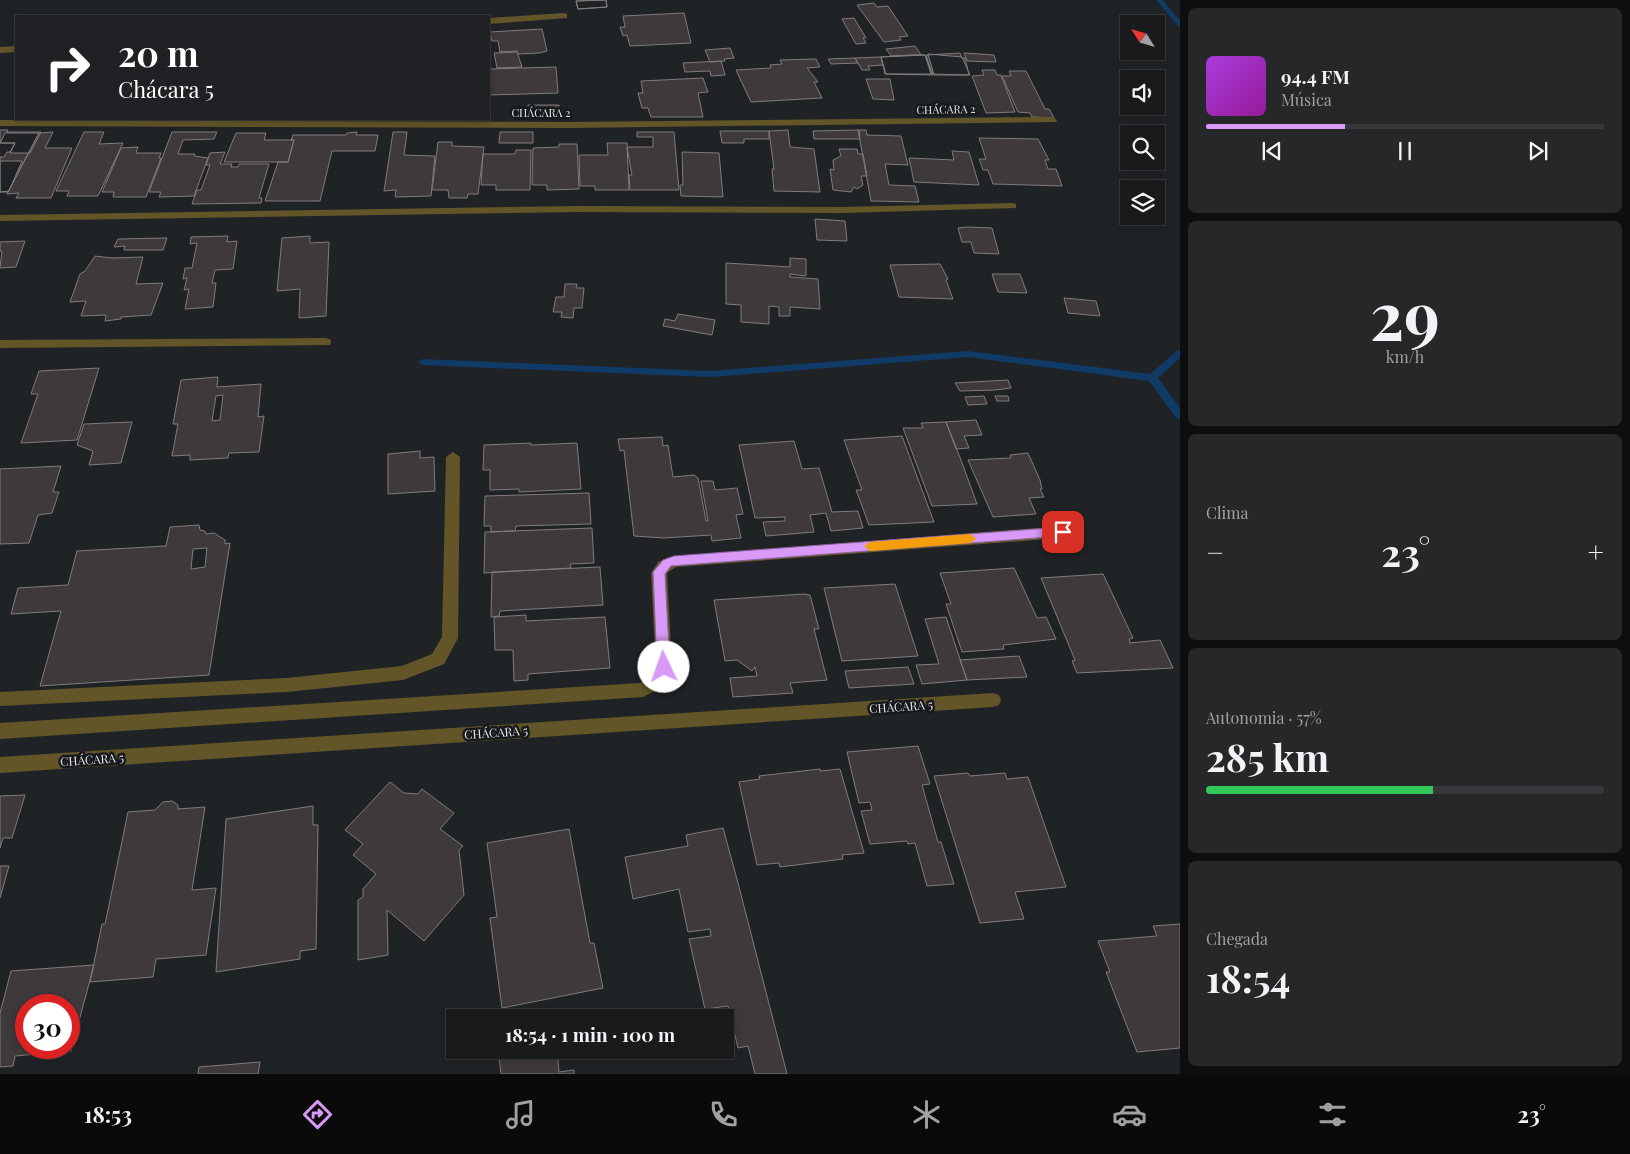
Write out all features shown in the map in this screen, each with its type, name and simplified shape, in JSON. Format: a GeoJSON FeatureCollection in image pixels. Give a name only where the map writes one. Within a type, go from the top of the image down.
{"type":"FeatureCollection","features":[{"type":"Feature","properties":{"kind":"street"},"geometry":{"type":"LineString","coordinates":[[490,21],[564,16]]}},
{"type":"Feature","properties":{"kind":"street"},"geometry":{"type":"LineString","coordinates":[[0,50],[15,49]]}},
{"type":"Feature","properties":{"kind":"street","name":"CHÁCARA 2"},"geometry":{"type":"LineString","coordinates":[[0,123],[570,125],[1052,120]]}},
{"type":"Feature","properties":{"kind":"street"},"geometry":{"type":"LineString","coordinates":[[0,218],[599,209],[843,210],[1012,206]]}},
{"type":"Feature","properties":{"kind":"street"},"geometry":{"type":"LineString","coordinates":[[0,344],[325,342]]}},
{"type":"Feature","properties":{"kind":"street"},"geometry":{"type":"LineString","coordinates":[[0,699],[287,685],[403,673],[438,660],[450,638],[453,457]]}},
{"type":"Feature","properties":{"kind":"street"},"geometry":{"type":"LineString","coordinates":[[0,731],[643,690],[658,681],[664,667],[659,572],[667,563],[1063,532]]}},
{"type":"Feature","properties":{"kind":"street","name":"CHÁCARA 5"},"geometry":{"type":"LineString","coordinates":[[0,766],[993,700]]}},
{"type":"Feature","properties":{"kind":"building"},"geometry":{"type":"Polygon","coordinates":[[[606,0],[607,7],[578,9],[576,1],[606,0]]]}},
{"type":"Feature","properties":{"kind":"building"},"geometry":{"type":"Polygon","coordinates":[[[606,0],[607,7],[578,9],[576,1],[606,0]]]}},
{"type":"Feature","properties":{"kind":"building"},"geometry":{"type":"Polygon","coordinates":[[[874,3],[877,7],[888,6],[908,36],[899,37],[901,40],[884,42],[857,5],[874,3]]]}},
{"type":"Feature","properties":{"kind":"building"},"geometry":{"type":"Polygon","coordinates":[[[684,13],[691,43],[630,46],[627,35],[623,36],[620,27],[625,27],[623,16],[684,13]]]}},
{"type":"Feature","properties":{"kind":"building"},"geometry":{"type":"Polygon","coordinates":[[[854,18],[866,38],[863,38],[866,43],[856,44],[842,19],[854,18]]]}},
{"type":"Feature","properties":{"kind":"building"},"geometry":{"type":"Polygon","coordinates":[[[542,29],[547,51],[539,53],[518,54],[517,51],[500,52],[498,41],[492,41],[490,32],[542,29]]]}},
{"type":"Feature","properties":{"kind":"building"},"geometry":{"type":"Polygon","coordinates":[[[915,46],[921,55],[891,56],[886,49],[915,46]]]}},
{"type":"Feature","properties":{"kind":"building"},"geometry":{"type":"Polygon","coordinates":[[[730,48],[734,58],[724,59],[725,61],[710,62],[705,50],[730,48]]]}},
{"type":"Feature","properties":{"kind":"building"},"geometry":{"type":"Polygon","coordinates":[[[517,52],[522,67],[497,68],[494,53],[517,52]]]}},
{"type":"Feature","properties":{"kind":"building"},"geometry":{"type":"Polygon","coordinates":[[[960,53],[962,58],[965,58],[969,75],[932,74],[926,55],[960,53]]]}},
{"type":"Feature","properties":{"kind":"building"},"geometry":{"type":"Polygon","coordinates":[[[964,53],[994,55],[996,62],[967,61],[964,53]]]}},
{"type":"Feature","properties":{"kind":"building"},"geometry":{"type":"Polygon","coordinates":[[[928,54],[962,57],[970,75],[934,75],[928,54]]]}},
{"type":"Feature","properties":{"kind":"building"},"geometry":{"type":"Polygon","coordinates":[[[925,55],[933,75],[886,74],[881,57],[925,55]]]}},
{"type":"Feature","properties":{"kind":"building"},"geometry":{"type":"Polygon","coordinates":[[[925,55],[931,74],[885,74],[881,57],[925,55]]]}},
{"type":"Feature","properties":{"kind":"building"},"geometry":{"type":"Polygon","coordinates":[[[881,57],[883,65],[868,66],[870,70],[862,70],[855,58],[881,57]]]}},
{"type":"Feature","properties":{"kind":"building"},"geometry":{"type":"Polygon","coordinates":[[[855,58],[858,63],[831,64],[828,59],[855,58]]]}},
{"type":"Feature","properties":{"kind":"building"},"geometry":{"type":"Polygon","coordinates":[[[816,59],[820,67],[807,68],[818,82],[814,82],[822,98],[751,102],[736,70],[771,68],[770,65],[782,64],[780,60],[816,59]]]}},
{"type":"Feature","properties":{"kind":"building"},"geometry":{"type":"Polygon","coordinates":[[[721,61],[725,75],[711,76],[710,71],[685,72],[683,63],[721,61]]]}},
{"type":"Feature","properties":{"kind":"building"},"geometry":{"type":"Polygon","coordinates":[[[556,67],[558,93],[490,95],[490,69],[556,67]]]}},
{"type":"Feature","properties":{"kind":"building"},"geometry":{"type":"Polygon","coordinates":[[[982,70],[995,70],[997,75],[1001,75],[1015,112],[986,113],[972,76],[984,75],[982,70]]]}},
{"type":"Feature","properties":{"kind":"building"},"geometry":{"type":"Polygon","coordinates":[[[1009,71],[1026,71],[1045,109],[1049,109],[1054,118],[1032,117],[1030,113],[1018,112],[1002,76],[1011,76],[1009,71]]]}},
{"type":"Feature","properties":{"kind":"building"},"geometry":{"type":"Polygon","coordinates":[[[703,78],[708,92],[698,93],[703,117],[651,117],[648,108],[642,108],[638,93],[643,93],[641,81],[703,78]]]}},
{"type":"Feature","properties":{"kind":"building"},"geometry":{"type":"Polygon","coordinates":[[[866,79],[890,79],[894,100],[873,99],[866,79]]]}},
{"type":"Feature","properties":{"kind":"building"},"geometry":{"type":"Polygon","coordinates":[[[528,105],[559,105],[560,118],[528,118],[528,105]]]}},
{"type":"Feature","properties":{"kind":"building"},"geometry":{"type":"Polygon","coordinates":[[[0,130],[8,130],[7,133],[39,133],[8,192],[0,192],[0,157],[4,157],[7,152],[10,152],[15,143],[0,143],[0,130]]]}},
{"type":"Feature","properties":{"kind":"building"},"geometry":{"type":"Polygon","coordinates":[[[788,130],[790,147],[814,149],[820,192],[774,191],[772,169],[774,169],[769,131],[788,130]]]}},
{"type":"Feature","properties":{"kind":"building"},"geometry":{"type":"Polygon","coordinates":[[[858,130],[866,130],[867,135],[901,136],[908,165],[885,164],[889,185],[915,186],[919,202],[871,201],[858,130]]]}},
{"type":"Feature","properties":{"kind":"building"},"geometry":{"type":"Polygon","coordinates":[[[859,130],[860,139],[814,139],[813,131],[859,130]]]}},
{"type":"Feature","properties":{"kind":"building"},"geometry":{"type":"Polygon","coordinates":[[[720,131],[769,131],[769,139],[744,139],[744,143],[722,143],[720,131]]]}},
{"type":"Feature","properties":{"kind":"building"},"geometry":{"type":"Polygon","coordinates":[[[6,132],[41,132],[30,153],[10,153],[15,143],[0,143],[6,132]]]}},
{"type":"Feature","properties":{"kind":"building"},"geometry":{"type":"Polygon","coordinates":[[[53,132],[45,148],[72,148],[51,198],[16,198],[19,193],[7,194],[39,133],[53,132]]]}},
{"type":"Feature","properties":{"kind":"building"},"geometry":{"type":"Polygon","coordinates":[[[84,132],[104,132],[99,144],[123,143],[98,196],[67,196],[69,191],[56,191],[84,132]]]}},
{"type":"Feature","properties":{"kind":"building"},"geometry":{"type":"Polygon","coordinates":[[[172,132],[217,132],[214,139],[183,140],[178,154],[195,154],[194,156],[208,158],[194,196],[159,197],[161,192],[149,192],[172,132]]]}},
{"type":"Feature","properties":{"kind":"building"},"geometry":{"type":"Polygon","coordinates":[[[357,132],[356,135],[378,135],[375,151],[332,151],[320,201],[265,201],[278,162],[288,162],[294,140],[291,140],[293,135],[346,135],[347,133],[357,132]]]}},
{"type":"Feature","properties":{"kind":"building"},"geometry":{"type":"Polygon","coordinates":[[[393,132],[407,132],[404,155],[435,156],[431,196],[395,197],[396,190],[384,191],[393,132]]]}},
{"type":"Feature","properties":{"kind":"building"},"geometry":{"type":"Polygon","coordinates":[[[500,132],[533,132],[533,143],[499,143],[500,132]]]}},
{"type":"Feature","properties":{"kind":"building"},"geometry":{"type":"Polygon","coordinates":[[[637,132],[674,132],[679,190],[630,190],[629,175],[632,175],[627,147],[653,147],[653,137],[637,137],[637,132]]]}},
{"type":"Feature","properties":{"kind":"building"},"geometry":{"type":"Polygon","coordinates":[[[236,133],[266,133],[264,140],[294,140],[288,162],[224,162],[236,133]]]}},
{"type":"Feature","properties":{"kind":"building"},"geometry":{"type":"Polygon","coordinates":[[[979,138],[1038,139],[1049,160],[1045,160],[1048,169],[1056,169],[1062,186],[993,184],[988,170],[983,170],[979,159],[986,159],[979,138]]]}},
{"type":"Feature","properties":{"kind":"building"},"geometry":{"type":"Polygon","coordinates":[[[438,142],[452,142],[452,146],[484,147],[478,194],[468,194],[467,198],[449,198],[448,190],[432,190],[438,142]]]}},
{"type":"Feature","properties":{"kind":"building"},"geometry":{"type":"Polygon","coordinates":[[[607,143],[627,143],[629,190],[595,190],[595,186],[580,186],[579,155],[608,155],[607,143]]]}},
{"type":"Feature","properties":{"kind":"building"},"geometry":{"type":"Polygon","coordinates":[[[559,144],[577,144],[579,189],[547,190],[547,185],[532,185],[533,148],[559,147],[559,144]]]}},
{"type":"Feature","properties":{"kind":"building"},"geometry":{"type":"Polygon","coordinates":[[[138,147],[136,153],[161,153],[159,158],[161,158],[146,197],[113,197],[114,192],[102,192],[121,148],[138,147]]]}},
{"type":"Feature","properties":{"kind":"building"},"geometry":{"type":"Polygon","coordinates":[[[839,149],[857,149],[858,154],[863,154],[867,176],[861,176],[863,185],[857,189],[854,187],[851,192],[833,190],[830,169],[834,170],[833,160],[841,156],[839,149]]]}},
{"type":"Feature","properties":{"kind":"building"},"geometry":{"type":"Polygon","coordinates":[[[516,150],[531,150],[530,190],[496,190],[496,185],[481,185],[483,154],[515,154],[516,150]]]}},
{"type":"Feature","properties":{"kind":"building"},"geometry":{"type":"Polygon","coordinates":[[[952,151],[969,152],[979,185],[914,182],[909,158],[954,160],[952,151]]]}},
{"type":"Feature","properties":{"kind":"building"},"geometry":{"type":"Polygon","coordinates":[[[225,152],[220,164],[232,164],[231,167],[238,167],[239,164],[269,164],[259,198],[262,198],[261,203],[192,204],[197,190],[201,190],[210,165],[206,165],[210,153],[225,152]]]}},
{"type":"Feature","properties":{"kind":"building"},"geometry":{"type":"Polygon","coordinates":[[[682,152],[719,153],[723,197],[681,196],[680,185],[683,185],[682,152]]]}},
{"type":"Feature","properties":{"kind":"building"},"geometry":{"type":"Polygon","coordinates":[[[0,161],[22,161],[9,191],[0,192],[0,161]]]}},
{"type":"Feature","properties":{"kind":"building"},"geometry":{"type":"Polygon","coordinates":[[[815,219],[845,221],[847,241],[817,240],[815,219]]]}},
{"type":"Feature","properties":{"kind":"building"},"geometry":{"type":"Polygon","coordinates":[[[958,228],[992,228],[999,254],[974,253],[971,242],[962,242],[958,228]]]}},
{"type":"Feature","properties":{"kind":"building"},"geometry":{"type":"Polygon","coordinates":[[[228,236],[227,242],[237,241],[233,269],[215,270],[212,283],[216,283],[213,307],[185,309],[189,289],[184,290],[187,278],[183,279],[185,268],[192,268],[197,243],[190,244],[191,237],[228,236]]]}},
{"type":"Feature","properties":{"kind":"building"},"geometry":{"type":"Polygon","coordinates":[[[310,236],[310,243],[329,242],[326,316],[299,318],[300,289],[277,291],[282,238],[310,236]]]}},
{"type":"Feature","properties":{"kind":"building"},"geometry":{"type":"Polygon","coordinates":[[[167,238],[163,250],[124,250],[125,246],[114,247],[118,239],[167,238]]]}},
{"type":"Feature","properties":{"kind":"building"},"geometry":{"type":"Polygon","coordinates":[[[25,241],[16,267],[0,268],[2,251],[0,251],[0,242],[25,241]]]}},
{"type":"Feature","properties":{"kind":"building"},"geometry":{"type":"Polygon","coordinates":[[[95,256],[112,258],[143,257],[136,284],[163,283],[151,315],[121,317],[121,319],[105,321],[106,315],[81,316],[86,301],[70,302],[80,274],[85,271],[95,256]]]}},
{"type":"Feature","properties":{"kind":"building"},"geometry":{"type":"Polygon","coordinates":[[[790,258],[806,259],[806,276],[790,274],[790,277],[818,279],[820,309],[790,307],[790,316],[779,316],[779,307],[769,306],[769,324],[741,322],[741,305],[726,304],[726,263],[790,267],[790,258]]]}},
{"type":"Feature","properties":{"kind":"building"},"geometry":{"type":"Polygon","coordinates":[[[940,264],[948,279],[946,280],[953,299],[899,297],[890,265],[940,264]]]}},
{"type":"Feature","properties":{"kind":"building"},"geometry":{"type":"Polygon","coordinates":[[[992,274],[1020,274],[1027,293],[998,292],[992,274]]]}},
{"type":"Feature","properties":{"kind":"building"},"geometry":{"type":"Polygon","coordinates":[[[565,284],[577,284],[576,288],[584,288],[582,308],[574,308],[573,318],[561,317],[562,312],[553,312],[556,297],[564,297],[565,284]]]}},
{"type":"Feature","properties":{"kind":"building"},"geometry":{"type":"Polygon","coordinates":[[[1064,298],[1096,301],[1100,316],[1068,313],[1064,298]]]}},
{"type":"Feature","properties":{"kind":"building"},"geometry":{"type":"Polygon","coordinates":[[[678,314],[715,320],[712,335],[663,326],[665,319],[675,321],[678,314]]]}},
{"type":"Feature","properties":{"kind":"building"},"geometry":{"type":"Polygon","coordinates":[[[99,368],[77,440],[21,443],[38,394],[31,394],[39,371],[99,368]]]}},
{"type":"Feature","properties":{"kind":"building"},"geometry":{"type":"Polygon","coordinates":[[[218,377],[217,387],[261,384],[258,417],[264,416],[259,452],[229,453],[228,458],[190,460],[190,455],[172,456],[178,424],[173,424],[181,380],[218,377]],[[223,395],[216,396],[212,421],[220,420],[223,395]]]}},
{"type":"Feature","properties":{"kind":"building"},"geometry":{"type":"Polygon","coordinates":[[[1008,380],[1011,388],[995,390],[960,391],[955,383],[1008,380]]]}},
{"type":"Feature","properties":{"kind":"building"},"geometry":{"type":"Polygon","coordinates":[[[984,396],[987,404],[968,405],[965,397],[984,396]]]}},
{"type":"Feature","properties":{"kind":"building"},"geometry":{"type":"Polygon","coordinates":[[[995,396],[1008,396],[1009,401],[997,401],[995,396]]]}},
{"type":"Feature","properties":{"kind":"building"},"geometry":{"type":"Polygon","coordinates":[[[976,420],[982,435],[964,436],[969,448],[956,449],[946,422],[976,420]]]}},
{"type":"Feature","properties":{"kind":"building"},"geometry":{"type":"Polygon","coordinates":[[[132,422],[121,463],[89,465],[93,451],[77,445],[84,424],[132,422]]]}},
{"type":"Feature","properties":{"kind":"building"},"geometry":{"type":"Polygon","coordinates":[[[946,422],[977,504],[932,506],[903,428],[923,428],[921,423],[946,422]]]}},
{"type":"Feature","properties":{"kind":"building"},"geometry":{"type":"Polygon","coordinates":[[[902,436],[934,522],[869,525],[856,490],[862,490],[844,440],[902,436]]]}},
{"type":"Feature","properties":{"kind":"building"},"geometry":{"type":"Polygon","coordinates":[[[662,437],[663,446],[668,445],[673,477],[694,475],[698,478],[706,521],[708,521],[701,481],[713,481],[715,490],[737,488],[743,514],[736,515],[741,538],[712,541],[711,535],[664,538],[634,536],[624,450],[620,451],[618,439],[662,437]]]}},
{"type":"Feature","properties":{"kind":"building"},"geometry":{"type":"Polygon","coordinates":[[[794,441],[802,469],[819,468],[832,512],[858,511],[863,528],[831,531],[826,513],[810,515],[814,532],[766,536],[763,522],[785,521],[785,517],[755,518],[739,445],[794,441]]]}},
{"type":"Feature","properties":{"kind":"building"},"geometry":{"type":"Polygon","coordinates":[[[531,443],[531,445],[577,443],[581,489],[519,492],[519,489],[490,490],[490,470],[483,470],[484,445],[531,443]]]}},
{"type":"Feature","properties":{"kind":"building"},"geometry":{"type":"Polygon","coordinates":[[[420,451],[420,458],[434,457],[435,491],[388,494],[388,454],[420,451]]]}},
{"type":"Feature","properties":{"kind":"building"},"geometry":{"type":"Polygon","coordinates":[[[1028,453],[1040,480],[1042,489],[1040,489],[1044,497],[1029,498],[1036,514],[993,517],[968,460],[1011,458],[1010,455],[1028,453]]]}},
{"type":"Feature","properties":{"kind":"building"},"geometry":{"type":"Polygon","coordinates":[[[61,466],[53,492],[59,492],[52,513],[38,515],[29,543],[0,544],[0,469],[61,466]]]}},
{"type":"Feature","properties":{"kind":"building"},"geometry":{"type":"Polygon","coordinates":[[[589,493],[591,524],[516,526],[515,531],[491,532],[491,526],[484,526],[485,496],[589,493]]]}},
{"type":"Feature","properties":{"kind":"building"},"geometry":{"type":"Polygon","coordinates":[[[199,525],[200,530],[205,531],[206,534],[214,533],[225,540],[225,544],[230,543],[209,675],[40,686],[61,611],[11,614],[18,588],[68,585],[77,551],[166,546],[170,527],[199,525]],[[207,548],[193,549],[191,569],[205,567],[207,548]]]}},
{"type":"Feature","properties":{"kind":"building"},"geometry":{"type":"Polygon","coordinates":[[[592,528],[594,563],[570,564],[571,568],[484,573],[485,532],[592,528]]]}},
{"type":"Feature","properties":{"kind":"building"},"geometry":{"type":"Polygon","coordinates":[[[600,567],[603,605],[500,611],[499,616],[491,617],[492,572],[600,567]]]}},
{"type":"Feature","properties":{"kind":"building"},"geometry":{"type":"Polygon","coordinates":[[[1014,568],[1037,618],[1046,617],[1056,639],[1003,645],[1004,649],[962,652],[946,604],[951,604],[940,573],[1014,568]]]}},
{"type":"Feature","properties":{"kind":"building"},"geometry":{"type":"Polygon","coordinates":[[[1103,574],[1133,638],[1129,639],[1130,643],[1160,640],[1173,668],[1077,673],[1072,661],[1075,660],[1041,578],[1103,574]]]}},
{"type":"Feature","properties":{"kind":"building"},"geometry":{"type":"Polygon","coordinates":[[[895,584],[918,656],[842,661],[824,588],[895,584]]]}},
{"type":"Feature","properties":{"kind":"building"},"geometry":{"type":"Polygon","coordinates":[[[810,595],[819,629],[814,629],[827,680],[790,683],[793,693],[733,697],[730,678],[757,676],[755,667],[752,671],[737,660],[725,661],[714,600],[810,595]]]}},
{"type":"Feature","properties":{"kind":"building"},"geometry":{"type":"Polygon","coordinates":[[[526,615],[526,621],[605,617],[610,668],[528,674],[528,680],[514,681],[513,650],[495,650],[494,617],[526,615]]]}},
{"type":"Feature","properties":{"kind":"building"},"geometry":{"type":"Polygon","coordinates":[[[946,617],[967,680],[922,684],[916,665],[939,664],[925,619],[946,617]]]}},
{"type":"Feature","properties":{"kind":"building"},"geometry":{"type":"Polygon","coordinates":[[[1019,656],[1027,677],[967,680],[960,660],[1019,656]]]}},
{"type":"Feature","properties":{"kind":"building"},"geometry":{"type":"Polygon","coordinates":[[[908,667],[914,684],[849,688],[845,671],[908,667]]]}},
{"type":"Feature","properties":{"kind":"building"},"geometry":{"type":"Polygon","coordinates":[[[918,746],[930,784],[922,785],[938,842],[941,842],[954,884],[927,886],[915,843],[908,844],[907,841],[870,844],[861,811],[872,810],[870,802],[859,803],[847,752],[918,746]]]}},
{"type":"Feature","properties":{"kind":"building"},"geometry":{"type":"Polygon","coordinates":[[[820,769],[820,771],[840,769],[864,853],[842,855],[843,859],[780,867],[779,863],[757,865],[739,782],[760,779],[759,776],[820,769]]]}},
{"type":"Feature","properties":{"kind":"building"},"geometry":{"type":"Polygon","coordinates":[[[968,773],[970,776],[1005,773],[1007,779],[1028,777],[1066,887],[1015,892],[1024,919],[980,923],[934,776],[968,773]]]}},
{"type":"Feature","properties":{"kind":"building"},"geometry":{"type":"Polygon","coordinates":[[[390,782],[404,793],[418,794],[422,789],[454,813],[440,829],[463,846],[459,850],[464,895],[424,941],[387,910],[388,955],[358,960],[358,900],[363,897],[363,889],[376,874],[353,855],[363,844],[345,830],[390,782]]]}},
{"type":"Feature","properties":{"kind":"building"},"geometry":{"type":"Polygon","coordinates":[[[25,795],[12,838],[3,838],[0,848],[0,796],[25,795]]]}},
{"type":"Feature","properties":{"kind":"building"},"geometry":{"type":"Polygon","coordinates":[[[172,801],[178,805],[178,809],[205,807],[192,890],[216,888],[206,955],[156,959],[153,977],[90,982],[102,924],[105,924],[128,812],[155,810],[163,802],[172,801]]]}},
{"type":"Feature","properties":{"kind":"building"},"geometry":{"type":"Polygon","coordinates":[[[313,806],[313,825],[318,825],[316,949],[300,951],[300,959],[216,972],[226,819],[313,806]]]}},
{"type":"Feature","properties":{"kind":"building"},"geometry":{"type":"Polygon","coordinates":[[[723,828],[787,1074],[755,1074],[748,1046],[738,1048],[734,1031],[734,1009],[729,1009],[728,1006],[705,1009],[689,939],[711,936],[710,929],[688,932],[679,889],[633,899],[625,857],[688,846],[686,835],[723,828]]]}},
{"type":"Feature","properties":{"kind":"building"},"geometry":{"type":"Polygon","coordinates":[[[569,829],[590,943],[594,943],[603,988],[502,1008],[490,918],[497,917],[487,843],[569,829]]]}},
{"type":"Feature","properties":{"kind":"building"},"geometry":{"type":"Polygon","coordinates":[[[0,866],[9,866],[0,898],[0,866]]]}},
{"type":"Feature","properties":{"kind":"building"},"geometry":{"type":"Polygon","coordinates":[[[1180,924],[1180,1048],[1137,1052],[1106,972],[1110,972],[1098,941],[1157,936],[1153,926],[1180,924]]]}},
{"type":"Feature","properties":{"kind":"building"},"geometry":{"type":"Polygon","coordinates":[[[94,965],[80,1017],[80,994],[15,994],[15,1056],[13,1066],[0,1067],[0,1013],[11,971],[94,965]]]}},
{"type":"Feature","properties":{"kind":"building"},"geometry":{"type":"Polygon","coordinates":[[[499,1059],[558,1059],[559,1072],[574,1070],[574,1074],[501,1074],[499,1059]]]}},
{"type":"Feature","properties":{"kind":"building"},"geometry":{"type":"Polygon","coordinates":[[[260,1062],[258,1074],[198,1074],[199,1067],[260,1062]]]}},
{"type":"Feature","properties":{"kind":"waterway"},"geometry":{"type":"LineString","coordinates":[[1159,0],[1180,25]]}},
{"type":"Feature","properties":{"kind":"waterway"},"geometry":{"type":"LineString","coordinates":[[1152,378],[1180,353]]}},
{"type":"Feature","properties":{"kind":"waterway"},"geometry":{"type":"LineString","coordinates":[[423,362],[710,374],[968,354],[1152,378]]}},
{"type":"Feature","properties":{"kind":"waterway"},"geometry":{"type":"LineString","coordinates":[[1152,378],[1180,415]]}},
{"type":"Feature","properties":{"kind":"slow traffic"},"geometry":{"type":"LineString","coordinates":[[870,546],[971,539]]}},
{"type":"Feature","properties":{"kind":"route"},"geometry":{"type":"LineString","coordinates":[[664,667],[659,572],[667,563],[1063,532]]}}]}
